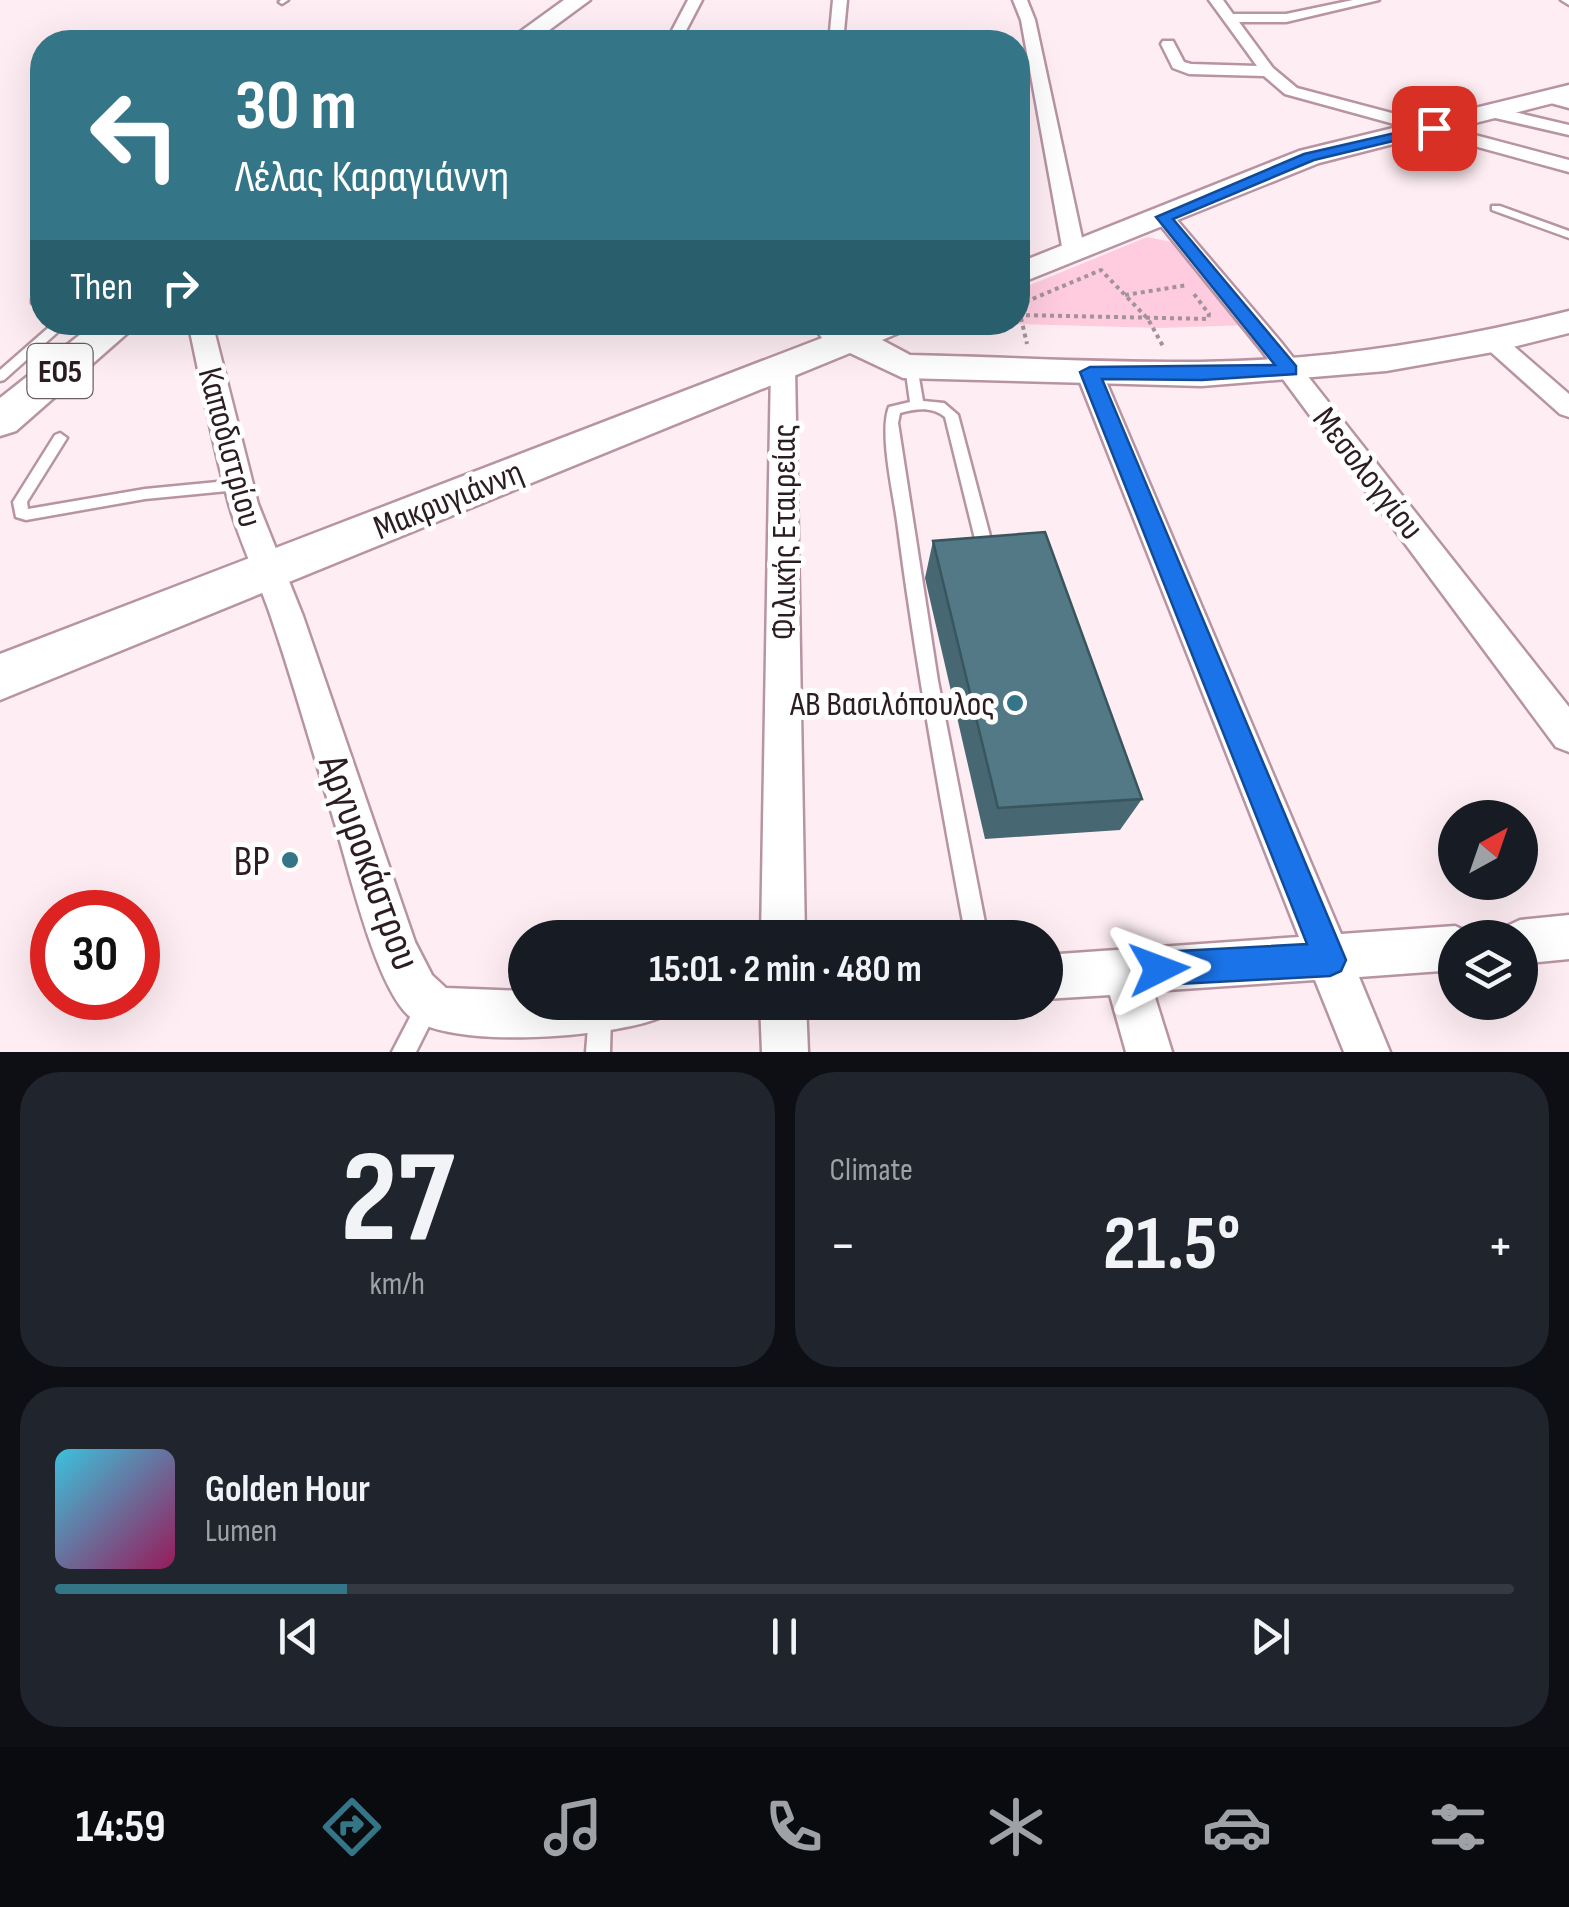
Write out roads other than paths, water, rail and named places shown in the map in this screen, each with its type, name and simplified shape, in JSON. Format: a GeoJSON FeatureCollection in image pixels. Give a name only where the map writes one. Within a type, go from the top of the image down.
{"type":"FeatureCollection","features":[{"type":"Feature","properties":{"kind":"main road"},"geometry":{"type":"LineString","coordinates":[[535,30],[578,0]]}},
{"type":"Feature","properties":{"kind":"main road"},"geometry":{"type":"LineString","coordinates":[[1030,269],[1309,157],[1564,98]]}},
{"type":"Feature","properties":{"kind":"main road"},"geometry":{"type":"LineString","coordinates":[[842,335],[896,364],[911,366],[1202,374],[1569,294]]}},
{"type":"Feature","properties":{"kind":"main road"},"geometry":{"type":"LineString","coordinates":[[1030,326],[1156,334],[1280,358],[1386,360],[1494,341],[1569,322]]}},
{"type":"Feature","properties":{"kind":"main road","name":"ΕΟ5"},"geometry":{"type":"LineString","coordinates":[[0,421],[106,335]]}},
{"type":"Feature","properties":{"kind":"main road","name":"Μακρυγιάννη"},"geometry":{"type":"LineString","coordinates":[[0,677],[782,366],[829,335]]}},
{"type":"Feature","properties":{"kind":"main road"},"geometry":{"type":"LineString","coordinates":[[919,335],[930,340],[963,335]]}},
{"type":"Feature","properties":{"kind":"street"},"geometry":{"type":"LineString","coordinates":[[679,30],[695,0]]}},
{"type":"Feature","properties":{"kind":"street"},"geometry":{"type":"LineString","coordinates":[[837,30],[840,0]]}},
{"type":"Feature","properties":{"kind":"street"},"geometry":{"type":"LineString","coordinates":[[1020,0],[1028,30]]}},
{"type":"Feature","properties":{"kind":"street"},"geometry":{"type":"LineString","coordinates":[[1216,0],[1268,71],[1291,91],[1423,130],[1569,166]]}},
{"type":"Feature","properties":{"kind":"street"},"geometry":{"type":"LineString","coordinates":[[1229,18],[1286,18],[1372,0]]}},
{"type":"Feature","properties":{"kind":"street"},"geometry":{"type":"LineString","coordinates":[[1168,44],[1178,65],[1189,69],[1268,71]]}},
{"type":"Feature","properties":{"kind":"street"},"geometry":{"type":"LineString","coordinates":[[1030,80],[1074,252]]}},
{"type":"Feature","properties":{"kind":"street"},"geometry":{"type":"LineString","coordinates":[[1496,113],[1569,130]]}},
{"type":"Feature","properties":{"kind":"street","name":"Μεσολογγίου"},"geometry":{"type":"LineString","coordinates":[[1164,217],[1194,274],[1280,358],[1569,735]]}},
{"type":"Feature","properties":{"kind":"street","name":"Καποδιστρίου"},"geometry":{"type":"LineString","coordinates":[[203,335],[238,486],[268,570]]}},
{"type":"Feature","properties":{"kind":"street"},"geometry":{"type":"LineString","coordinates":[[1494,341],[1569,408]]}},
{"type":"Feature","properties":{"kind":"street","name":"Φιλικής Εταιρείας"},"geometry":{"type":"LineString","coordinates":[[782,366],[783,920]]}},
{"type":"Feature","properties":{"kind":"street"},"geometry":{"type":"LineString","coordinates":[[1090,372],[1367,1052]]}},
{"type":"Feature","properties":{"kind":"street","name":"Αργυροκάστρου"},"geometry":{"type":"LineString","coordinates":[[268,570],[287,616],[404,968],[429,1004],[485,1016],[508,1014]]}},
{"type":"Feature","properties":{"kind":"street"},"geometry":{"type":"LineString","coordinates":[[1538,941],[1569,938]]}},
{"type":"Feature","properties":{"kind":"street"},"geometry":{"type":"LineString","coordinates":[[1063,975],[1438,950]]}},
{"type":"Feature","properties":{"kind":"street"},"geometry":{"type":"LineString","coordinates":[[1125,970],[1149,1052]]}},
{"type":"Feature","properties":{"kind":"street"},"geometry":{"type":"LineString","coordinates":[[784,1020],[784,1052]]}},
{"type":"Feature","properties":{"kind":"lane"},"geometry":{"type":"LineString","coordinates":[[1496,208],[1569,235]]}},
{"type":"Feature","properties":{"kind":"lane"},"geometry":{"type":"LineString","coordinates":[[0,377],[48,335]]}},
{"type":"Feature","properties":{"kind":"lane"},"geometry":{"type":"LineString","coordinates":[[911,366],[918,405]]}},
{"type":"Feature","properties":{"kind":"lane"},"geometry":{"type":"LineString","coordinates":[[973,920],[939,745],[918,569],[891,416],[900,407],[938,406],[951,415],[987,554],[975,566]]}},
{"type":"Feature","properties":{"kind":"lane"},"geometry":{"type":"LineString","coordinates":[[60,438],[20,502],[26,515],[145,494],[238,486]]}},
{"type":"Feature","properties":{"kind":"lane"},"geometry":{"type":"LineString","coordinates":[[404,1052],[429,1004]]}},
{"type":"Feature","properties":{"kind":"lane"},"geometry":{"type":"LineString","coordinates":[[598,1052],[599,1020]]}},
{"type":"Feature","properties":{"kind":"place","name":"ΑΒ Βασιλόπουλος"},"geometry":{"type":"Point","coordinates":[1015,703]}},
{"type":"Feature","properties":{"kind":"place","name":"BP"},"geometry":{"type":"Point","coordinates":[290,860]}}]}
